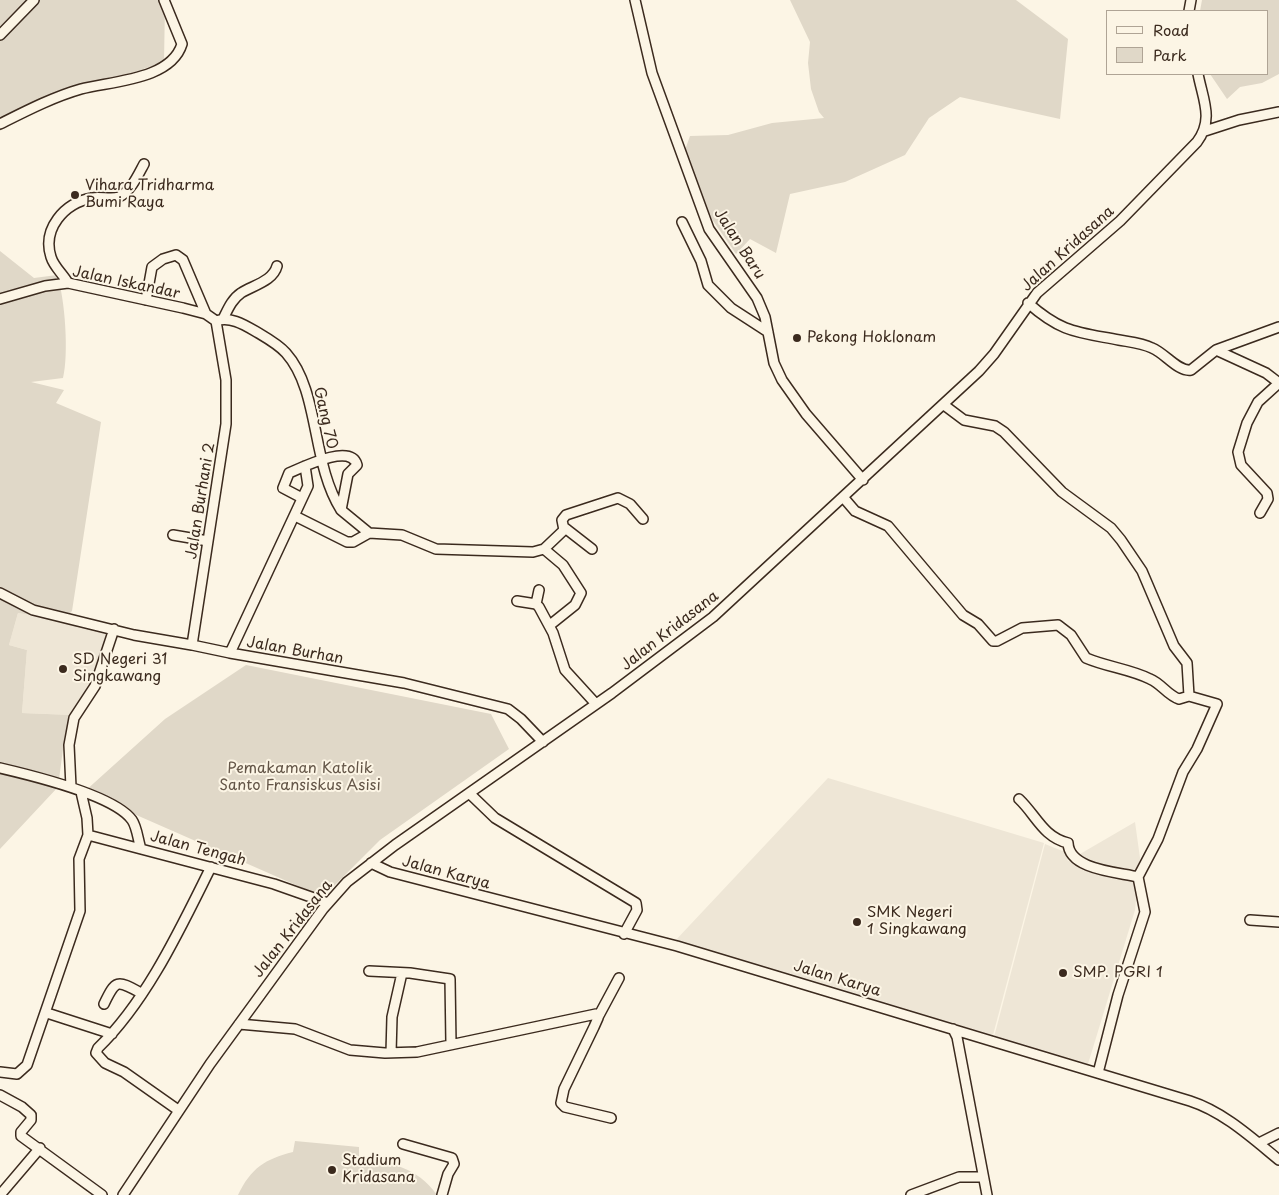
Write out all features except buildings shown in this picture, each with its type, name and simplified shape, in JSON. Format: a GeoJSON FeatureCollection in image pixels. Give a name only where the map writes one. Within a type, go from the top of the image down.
{"type":"FeatureCollection","features":[{"type":"Feature","properties":{"kind":"street"},"geometry":{"type":"LineString","coordinates":[[0,35],[34,0]]}},
{"type":"Feature","properties":{"kind":"street"},"geometry":{"type":"LineString","coordinates":[[0,124],[40,104],[82,89],[150,74],[170,60],[180,51],[182,44],[164,0]]}},
{"type":"Feature","properties":{"kind":"street","name":"Jalan Baru"},"geometry":{"type":"LineString","coordinates":[[635,0],[649,64],[700,210],[713,236],[758,298],[774,362],[782,380],[811,420],[862,480]]}},
{"type":"Feature","properties":{"kind":"street"},"geometry":{"type":"LineString","coordinates":[[1198,75],[1206,113],[1205,131],[1239,120],[1279,112]]}},
{"type":"Feature","properties":{"kind":"street","name":"Jalan Kridasana"},"geometry":{"type":"LineString","coordinates":[[123,1195],[178,1110],[239,1024],[328,903],[347,882],[596,704],[713,617],[944,405],[986,364],[1028,303],[1139,203],[1205,131]]}},
{"type":"Feature","properties":{"kind":"street"},"geometry":{"type":"LineString","coordinates":[[68,283],[51,259],[49,243],[53,224],[62,214],[80,202],[103,197],[114,198],[124,194],[144,164]]}},
{"type":"Feature","properties":{"kind":"street"},"geometry":{"type":"LineString","coordinates":[[682,222],[701,261],[708,285],[731,308],[768,332]]}},
{"type":"Feature","properties":{"kind":"street"},"geometry":{"type":"LineString","coordinates":[[146,300],[152,267],[163,259],[176,255],[183,260],[206,314]]}},
{"type":"Feature","properties":{"kind":"street"},"geometry":{"type":"LineString","coordinates":[[220,320],[232,302],[241,294],[272,276],[277,266]]}},
{"type":"Feature","properties":{"kind":"street","name":"Jalan Iskandar"},"geometry":{"type":"LineString","coordinates":[[0,299],[45,286],[68,283],[206,314],[220,320]]}},
{"type":"Feature","properties":{"kind":"street"},"geometry":{"type":"LineString","coordinates":[[1028,303],[1057,326],[1087,335],[1146,345],[1158,351],[1184,370],[1192,370],[1216,350],[1279,327]]}},
{"type":"Feature","properties":{"kind":"street","name":"Gang 70"},"geometry":{"type":"LineString","coordinates":[[220,320],[253,330],[286,354],[308,396],[321,460],[332,494],[341,510]]}},
{"type":"Feature","properties":{"kind":"street","name":"Jalan Burhani 2"},"geometry":{"type":"LineString","coordinates":[[192,646],[226,424],[226,380],[220,320]]}},
{"type":"Feature","properties":{"kind":"street"},"geometry":{"type":"LineString","coordinates":[[1216,350],[1266,373],[1279,383],[1258,402],[1247,424],[1238,452],[1239,463],[1267,493],[1268,499],[1260,512]]}},
{"type":"Feature","properties":{"kind":"street"},"geometry":{"type":"LineString","coordinates":[[944,405],[964,420],[994,426],[1004,432],[1062,492],[1111,528],[1142,571],[1174,646],[1187,663],[1189,696]]}},
{"type":"Feature","properties":{"kind":"street"},"geometry":{"type":"LineString","coordinates":[[302,498],[282,486],[289,473],[321,460],[348,455],[358,463],[348,474],[341,510],[369,533]]}},
{"type":"Feature","properties":{"kind":"street","name":"Jalan Burhan"},"geometry":{"type":"LineString","coordinates":[[305,466],[308,482],[295,516],[230,654],[404,683],[508,709],[522,719],[543,742]]}},
{"type":"Feature","properties":{"kind":"street"},"geometry":{"type":"LineString","coordinates":[[843,497],[856,511],[888,526],[963,615],[972,620],[995,641],[1022,628],[1058,625],[1071,635],[1086,658],[1124,668],[1151,679],[1179,700],[1189,696],[1217,704],[1197,748],[1183,772],[1158,838],[1138,877],[1144,912],[1118,995],[1098,1073]]}},
{"type":"Feature","properties":{"kind":"street"},"geometry":{"type":"LineString","coordinates":[[592,550],[565,528],[562,520],[571,512],[594,507],[614,498],[625,500],[644,519]]}},
{"type":"Feature","properties":{"kind":"street"},"geometry":{"type":"LineString","coordinates":[[295,516],[347,542],[369,533],[402,535],[436,549],[461,548],[515,553],[544,549],[565,528]]}},
{"type":"Feature","properties":{"kind":"street"},"geometry":{"type":"LineString","coordinates":[[173,535],[208,542]]}},
{"type":"Feature","properties":{"kind":"street"},"geometry":{"type":"LineString","coordinates":[[544,549],[563,565],[573,577],[581,593],[575,605],[550,625]]}},
{"type":"Feature","properties":{"kind":"street"},"geometry":{"type":"LineString","coordinates":[[538,590],[536,604],[550,625],[565,670],[596,704]]}},
{"type":"Feature","properties":{"kind":"street"},"geometry":{"type":"LineString","coordinates":[[0,593],[33,610],[230,654]]}},
{"type":"Feature","properties":{"kind":"street"},"geometry":{"type":"LineString","coordinates":[[517,601],[536,604]]}},
{"type":"Feature","properties":{"kind":"street"},"geometry":{"type":"LineString","coordinates":[[71,787],[69,745],[74,718],[95,686],[114,629]]}},
{"type":"Feature","properties":{"kind":"street","name":"Jalan Tengah"},"geometry":{"type":"LineString","coordinates":[[0,768],[71,787],[112,805],[132,820],[140,849],[274,884],[328,903]]}},
{"type":"Feature","properties":{"kind":"street"},"geometry":{"type":"LineString","coordinates":[[0,1072],[17,1074],[25,1070],[47,1013],[80,911],[79,859],[88,835],[87,818],[81,792]]}},
{"type":"Feature","properties":{"kind":"street"},"geometry":{"type":"LineString","coordinates":[[469,793],[495,818],[636,903],[637,910],[624,934]]}},
{"type":"Feature","properties":{"kind":"street"},"geometry":{"type":"LineString","coordinates":[[1018,799],[1028,808],[1041,829],[1058,841],[1068,843],[1072,856],[1080,863],[1138,877]]}},
{"type":"Feature","properties":{"kind":"street"},"geometry":{"type":"LineString","coordinates":[[88,835],[140,849]]}},
{"type":"Feature","properties":{"kind":"street","name":"Jalan Karya"},"geometry":{"type":"LineString","coordinates":[[371,863],[390,872],[624,934],[677,946],[1204,1106],[1258,1143],[1279,1160]]}},
{"type":"Feature","properties":{"kind":"street"},"geometry":{"type":"LineString","coordinates":[[178,1110],[124,1072],[101,1060],[96,1053],[141,993],[211,867]]}},
{"type":"Feature","properties":{"kind":"street"},"geometry":{"type":"LineString","coordinates":[[1250,920],[1279,922]]}},
{"type":"Feature","properties":{"kind":"street"},"geometry":{"type":"LineString","coordinates":[[369,971],[450,979],[452,1044]]}},
{"type":"Feature","properties":{"kind":"street"},"geometry":{"type":"LineString","coordinates":[[391,1053],[392,1017],[402,973]]}},
{"type":"Feature","properties":{"kind":"street"},"geometry":{"type":"LineString","coordinates":[[611,1118],[566,1107],[561,1100],[564,1089],[597,1018],[619,978]]}},
{"type":"Feature","properties":{"kind":"street"},"geometry":{"type":"LineString","coordinates":[[104,1004],[113,987],[121,982],[141,993]]}},
{"type":"Feature","properties":{"kind":"street"},"geometry":{"type":"LineString","coordinates":[[47,1013],[112,1034]]}},
{"type":"Feature","properties":{"kind":"street"},"geometry":{"type":"LineString","coordinates":[[239,1024],[295,1028],[350,1050],[391,1053],[417,1052],[594,1014],[597,1015],[597,1018]]}},
{"type":"Feature","properties":{"kind":"street"},"geometry":{"type":"LineString","coordinates":[[953,1029],[963,1066],[987,1195]]}},
{"type":"Feature","properties":{"kind":"street"},"geometry":{"type":"LineString","coordinates":[[0,1095],[29,1112],[31,1120],[20,1134],[102,1195]]}},
{"type":"Feature","properties":{"kind":"street"},"geometry":{"type":"LineString","coordinates":[[1258,1143],[1279,1133]]}},
{"type":"Feature","properties":{"kind":"street"},"geometry":{"type":"LineString","coordinates":[[403,1144],[452,1158],[454,1164],[448,1174],[442,1195]]}},
{"type":"Feature","properties":{"kind":"street"},"geometry":{"type":"LineString","coordinates":[[0,1195],[40,1148]]}},
{"type":"Feature","properties":{"kind":"street"},"geometry":{"type":"LineString","coordinates":[[911,1195],[959,1177],[983,1177]]}},
{"type":"Feature","properties":{"kind":"shaded area","name":"SD Negeri 31 Singkawang"},"geometry":{"type":"Polygon","coordinates":[[[18,613],[63,620],[110,633],[94,688],[72,715],[22,713],[27,650],[9,645],[18,613]]]}},
{"type":"Feature","properties":{"kind":"shaded area","name":"SMK Negeri 1 Singkawang"},"geometry":{"type":"Polygon","coordinates":[[[828,778],[1044,843],[993,1035],[674,942],[828,778]]]}},
{"type":"Feature","properties":{"kind":"shaded area","name":"SMP. PGRI 1"},"geometry":{"type":"Polygon","coordinates":[[[1135,822],[1140,858],[1135,910],[1088,1064],[994,1037],[1045,844],[1065,852],[1068,861],[1135,822]]]}},
{"type":"Feature","properties":{"kind":"green space"},"geometry":{"type":"Polygon","coordinates":[[[0,0],[161,0],[165,4],[164,62],[93,86],[6,126],[0,131],[0,0]]]}},
{"type":"Feature","properties":{"kind":"green space"},"geometry":{"type":"Polygon","coordinates":[[[790,0],[1016,0],[1068,39],[1060,119],[960,97],[929,118],[905,155],[845,182],[790,194],[776,253],[750,239],[736,254],[707,212],[685,150],[690,136],[728,135],[772,123],[824,118],[819,112],[811,89],[808,63],[810,42],[790,0]]]}},
{"type":"Feature","properties":{"kind":"green space"},"geometry":{"type":"Polygon","coordinates":[[[1202,0],[1279,0],[1279,74],[1262,83],[1240,87],[1227,99],[1211,75],[1269,75],[1269,10],[1200,10],[1202,0]]]}},
{"type":"Feature","properties":{"kind":"green space"},"geometry":{"type":"Polygon","coordinates":[[[0,251],[34,278],[57,275],[60,285],[66,341],[63,378],[31,382],[64,390],[56,403],[101,422],[72,611],[63,620],[18,613],[9,645],[27,650],[22,713],[72,715],[65,734],[58,787],[0,849],[0,251]]]}},
{"type":"Feature","properties":{"kind":"green space","name":"Pemakaman Katolik Santo Fransiskus Asisi"},"geometry":{"type":"Polygon","coordinates":[[[246,665],[491,714],[509,749],[380,840],[323,897],[84,792],[165,719],[246,665]]]}},
{"type":"Feature","properties":{"kind":"green space","name":"Stadium Kridasana"},"geometry":{"type":"Polygon","coordinates":[[[295,1141],[359,1147],[359,1156],[393,1164],[412,1172],[429,1185],[437,1195],[238,1195],[248,1178],[260,1166],[274,1158],[293,1152],[295,1141]]]}},
{"type":"Feature","properties":{"kind":"place","name":"Vihara Tridharma Bumi Raya"},"geometry":{"type":"Point","coordinates":[75,195]}},
{"type":"Feature","properties":{"kind":"place","name":"Pekong Hoklonam"},"geometry":{"type":"Point","coordinates":[797,338]}},
{"type":"Feature","properties":{"kind":"place","name":"SD Negeri 31 Singkawang"},"geometry":{"type":"Point","coordinates":[63,669]}},
{"type":"Feature","properties":{"kind":"place","name":"SMK Negeri 1 Singkawang"},"geometry":{"type":"Point","coordinates":[857,922]}},
{"type":"Feature","properties":{"kind":"place","name":"SMP. PGRI 1"},"geometry":{"type":"Point","coordinates":[1063,973]}},
{"type":"Feature","properties":{"kind":"place","name":"Stadium Kridasana"},"geometry":{"type":"Point","coordinates":[332,1170]}}]}
